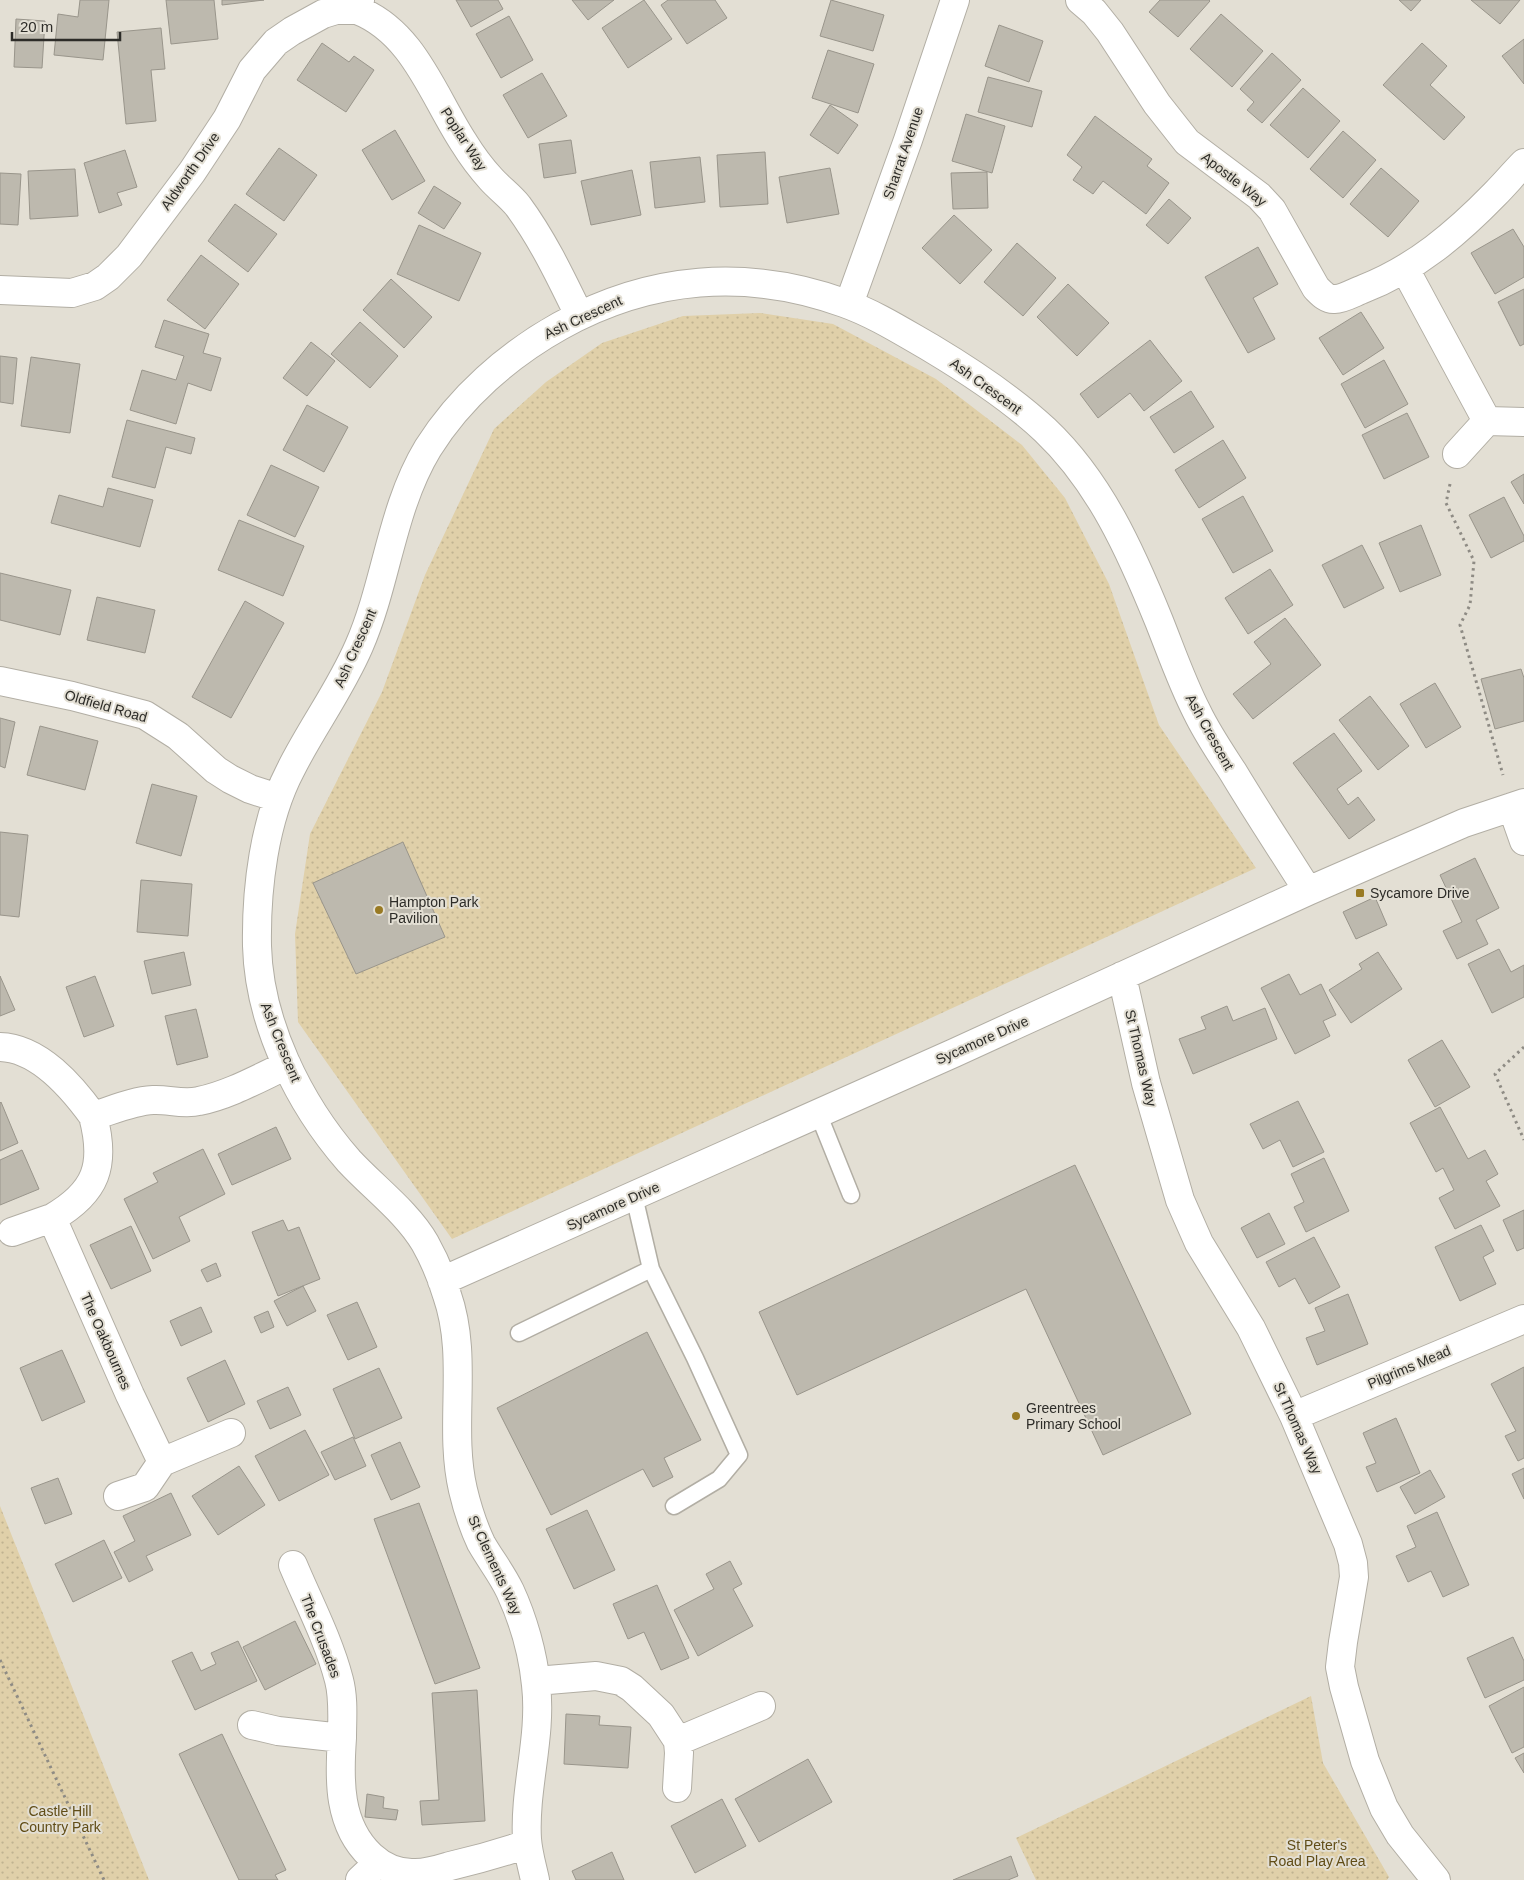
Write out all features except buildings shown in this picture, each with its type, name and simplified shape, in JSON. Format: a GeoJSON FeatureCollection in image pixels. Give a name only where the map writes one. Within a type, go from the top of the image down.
{"type":"FeatureCollection","features":[{"type":"Feature","properties":{"kind":"street","name":"Sharrat Avenue"},"geometry":{"type":"LineString","coordinates":[[849,304],[908,140],[955,0]]}},
{"type":"Feature","properties":{"kind":"street","name":"Apostle Way"},"geometry":{"type":"LineString","coordinates":[[1080,0],[1094,12],[1110,32],[1157,104],[1187,142],[1259,196],[1272,210],[1316,288],[1326,298],[1335,300],[1369,287],[1405,269],[1425,256],[1458,230],[1496,194],[1524,163]]}},
{"type":"Feature","properties":{"kind":"street","name":"Aldworth Drive"},"geometry":{"type":"LineString","coordinates":[[0,290],[72,292],[95,286],[108,277],[129,256],[192,172],[227,119],[252,70],[263,56],[276,42],[323,14],[359,5]]}},
{"type":"Feature","properties":{"kind":"street","name":"Poplar Way"},"geometry":{"type":"LineString","coordinates":[[359,5],[384,25],[412,56],[427,77],[463,142],[478,163],[516,205],[533,228],[553,262],[579,315]]}},
{"type":"Feature","properties":{"kind":"street"},"geometry":{"type":"LineString","coordinates":[[1405,269],[1487,421]]}},
{"type":"Feature","properties":{"kind":"street","name":"Ash Crescent"},"geometry":{"type":"LineString","coordinates":[[442,1281],[424,1242],[412,1225],[338,1148],[303,1096],[287,1065],[261,992],[258,962],[257,903],[270,829],[278,798],[287,775],[347,672],[361,642],[372,614],[402,506],[425,453],[450,418],[489,377],[539,338],[579,315],[643,290],[673,285],[706,283],[771,284],[802,289],[849,304],[886,322],[984,382],[1047,432],[1070,457],[1089,482],[1119,531],[1142,580],[1195,709],[1308,891]]}},
{"type":"Feature","properties":{"kind":"street"},"geometry":{"type":"LineString","coordinates":[[1457,454],[1487,421],[1524,422]]}},
{"type":"Feature","properties":{"kind":"street","name":"Oldfield Road"},"geometry":{"type":"LineString","coordinates":[[0,681],[72,696],[144,715],[178,736],[216,770],[230,779],[250,789],[278,798]]}},
{"type":"Feature","properties":{"kind":"street"},"geometry":{"type":"LineString","coordinates":[[1518,805],[1524,841]]}},
{"type":"Feature","properties":{"kind":"street","name":"Sycamore Drive"},"geometry":{"type":"LineString","coordinates":[[442,1281],[1308,891],[1464,823],[1518,805]]}},
{"type":"Feature","properties":{"kind":"street","name":"St Thomas Way"},"geometry":{"type":"LineString","coordinates":[[1122,976],[1146,1083],[1180,1200],[1199,1243],[1251,1328],[1294,1416],[1348,1544],[1354,1563],[1354,1577],[1340,1667],[1365,1761],[1384,1808],[1400,1835],[1436,1880]]}},
{"type":"Feature","properties":{"kind":"street"},"geometry":{"type":"LineString","coordinates":[[0,1048],[20,1051],[34,1057],[50,1068],[80,1097],[93,1116],[98,1133],[98,1164],[94,1177],[78,1201],[52,1218],[12,1232]]}},
{"type":"Feature","properties":{"kind":"street"},"geometry":{"type":"LineString","coordinates":[[93,1116],[140,1101],[165,1100],[190,1103],[201,1101],[287,1065]]}},
{"type":"Feature","properties":{"kind":"street","name":"The Oakbournes"},"geometry":{"type":"LineString","coordinates":[[52,1218],[130,1395],[162,1462]]}},
{"type":"Feature","properties":{"kind":"street","name":"St Clements Way"},"geometry":{"type":"LineString","coordinates":[[442,1281],[450,1300],[458,1352],[457,1441],[463,1491],[483,1546],[508,1587],[518,1612],[536,1681],[537,1708],[527,1824],[527,1844],[536,1880]]}},
{"type":"Feature","properties":{"kind":"street","name":"Pilgrims Mead"},"geometry":{"type":"LineString","coordinates":[[1294,1416],[1524,1319]]}},
{"type":"Feature","properties":{"kind":"street"},"geometry":{"type":"LineString","coordinates":[[118,1496],[145,1487],[162,1462],[231,1433]]}},
{"type":"Feature","properties":{"kind":"street","name":"The Crusades"},"geometry":{"type":"LineString","coordinates":[[293,1565],[326,1642],[339,1680],[343,1703],[341,1761],[344,1806],[347,1821],[354,1836],[364,1850],[369,1872],[412,1874],[428,1872],[487,1857],[527,1844]]}},
{"type":"Feature","properties":{"kind":"street"},"geometry":{"type":"LineString","coordinates":[[536,1681],[596,1676],[621,1681],[642,1696],[661,1715],[678,1741],[678,1788]]}},
{"type":"Feature","properties":{"kind":"street"},"geometry":{"type":"LineString","coordinates":[[678,1741],[761,1706]]}},
{"type":"Feature","properties":{"kind":"street"},"geometry":{"type":"LineString","coordinates":[[252,1725],[278,1731],[342,1738]]}},
{"type":"Feature","properties":{"kind":"lane"},"geometry":{"type":"LineString","coordinates":[[818,1113],[851,1196]]}},
{"type":"Feature","properties":{"kind":"lane"},"geometry":{"type":"LineString","coordinates":[[634,1196],[651,1269],[740,1455],[719,1479],[674,1506]]}},
{"type":"Feature","properties":{"kind":"lane"},"geometry":{"type":"LineString","coordinates":[[518,1334],[651,1269]]}},
{"type":"Feature","properties":{"kind":"path"},"geometry":{"type":"LineString","coordinates":[[1457,454],[1446,502],[1474,561],[1470,605],[1460,625],[1518,805]]}},
{"type":"Feature","properties":{"kind":"path"},"geometry":{"type":"LineString","coordinates":[[1524,1047],[1494,1074],[1524,1140]]}},
{"type":"Feature","properties":{"kind":"path"},"geometry":{"type":"LineString","coordinates":[[0,1660],[104,1880]]}},
{"type":"Feature","properties":{"kind":"green space"},"geometry":{"type":"Polygon","coordinates":[[[760,313],[833,324],[936,379],[1022,445],[1065,498],[1109,584],[1159,725],[1256,868],[452,1239],[298,1022],[295,934],[310,834],[382,692],[425,575],[494,429],[546,382],[602,343],[683,316],[760,313]]]}},
{"type":"Feature","properties":{"kind":"green space","name":"Castle Hill Country Park"},"geometry":{"type":"Polygon","coordinates":[[[0,1506],[149,1880],[0,1880],[0,1506]]]}},
{"type":"Feature","properties":{"kind":"green space","name":"St Peter's Road Play Area"},"geometry":{"type":"Polygon","coordinates":[[[1311,1696],[1323,1763],[1389,1877],[1387,1880],[1036,1880],[1016,1838],[1311,1696]]]}},
{"type":"Feature","properties":{"kind":"place","name":"Sycamore Drive"},"geometry":{"type":"Point","coordinates":[1360,893]}},
{"type":"Feature","properties":{"kind":"place","name":"Hampton Park Pavilion"},"geometry":{"type":"Point","coordinates":[379,910]}},
{"type":"Feature","properties":{"kind":"place","name":"Greentrees Primary School"},"geometry":{"type":"Point","coordinates":[1016,1416]}}]}
